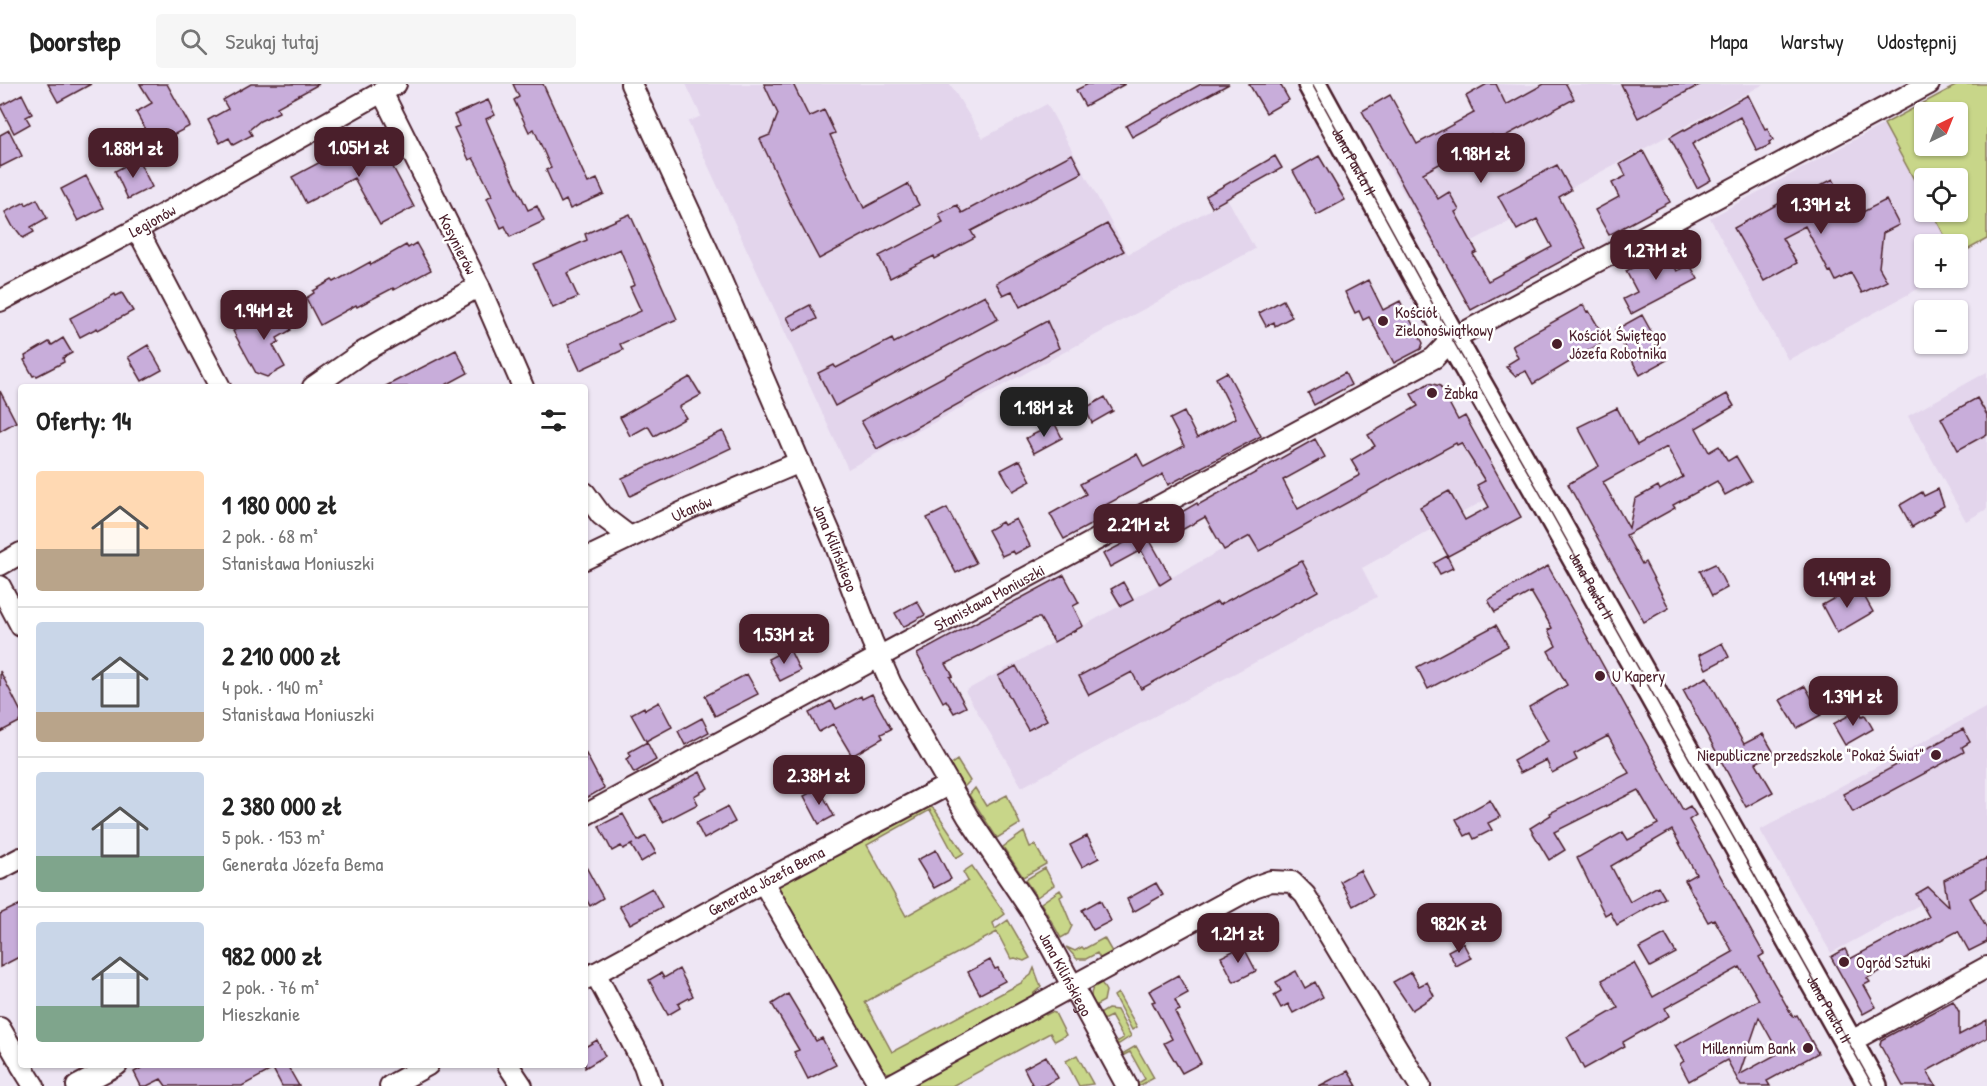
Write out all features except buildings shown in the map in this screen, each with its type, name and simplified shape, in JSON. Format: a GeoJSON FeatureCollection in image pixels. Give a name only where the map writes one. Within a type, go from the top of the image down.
{"type":"FeatureCollection","features":[{"type":"Feature","properties":{"kind":"main road","name":"Jana Pawła II"},"geometry":{"type":"LineString","coordinates":[[1312,84],[1452,339],[1550,509],[1873,1086]]}},
{"type":"Feature","properties":{"kind":"street","name":"Jana Kilińskiego"},"geometry":{"type":"LineString","coordinates":[[631,84],[718,273],[800,462],[891,684],[948,785],[1032,912],[1127,1086]]}},
{"type":"Feature","properties":{"kind":"street","name":"Stanisława Moniuszki"},"geometry":{"type":"LineString","coordinates":[[588,813],[1434,358],[1452,339],[1929,84]]}},
{"type":"Feature","properties":{"kind":"street","name":"Legionów"},"geometry":{"type":"LineString","coordinates":[[0,301],[389,88]]}},
{"type":"Feature","properties":{"kind":"street","name":"Kosynierów"},"geometry":{"type":"LineString","coordinates":[[317,384],[363,352],[479,286],[389,88]]}},
{"type":"Feature","properties":{"kind":"street"},"geometry":{"type":"LineString","coordinates":[[137,228],[218,384]]}},
{"type":"Feature","properties":{"kind":"street"},"geometry":{"type":"LineString","coordinates":[[479,286],[522,384]]}},
{"type":"Feature","properties":{"kind":"street","name":"Ułanów"},"geometry":{"type":"LineString","coordinates":[[588,558],[800,462]]}},
{"type":"Feature","properties":{"kind":"street"},"geometry":{"type":"LineString","coordinates":[[588,497],[601,515],[630,537]]}},
{"type":"Feature","properties":{"kind":"street"},"geometry":{"type":"LineString","coordinates":[[0,565],[18,555]]}},
{"type":"Feature","properties":{"kind":"street"},"geometry":{"type":"LineString","coordinates":[[0,586],[18,620]]}},
{"type":"Feature","properties":{"kind":"street","name":"Generała Józefa Bema"},"geometry":{"type":"LineString","coordinates":[[590,976],[948,785]]}},
{"type":"Feature","properties":{"kind":"street"},"geometry":{"type":"LineString","coordinates":[[0,869],[18,860]]}},
{"type":"Feature","properties":{"kind":"street"},"geometry":{"type":"LineString","coordinates":[[890,1086],[1254,888],[1271,881],[1292,882],[1305,895],[1420,1086]]}},
{"type":"Feature","properties":{"kind":"street"},"geometry":{"type":"LineString","coordinates":[[763,882],[880,1086]]}},
{"type":"Feature","properties":{"kind":"street"},"geometry":{"type":"LineString","coordinates":[[1848,1043],[1987,967]]}},
{"type":"Feature","properties":{"kind":"street"},"geometry":{"type":"LineString","coordinates":[[590,976],[644,1065],[651,1086]]}},
{"type":"Feature","properties":{"kind":"street"},"geometry":{"type":"LineString","coordinates":[[0,1028],[18,1060]]}},
{"type":"Feature","properties":{"kind":"street"},"geometry":{"type":"LineString","coordinates":[[23,1068],[34,1086]]}},
{"type":"Feature","properties":{"kind":"street"},"geometry":{"type":"LineString","coordinates":[[77,1086],[111,1068]]}},
{"type":"Feature","properties":{"kind":"street"},"geometry":{"type":"LineString","coordinates":[[390,1086],[423,1068]]}},
{"type":"Feature","properties":{"kind":"street"},"geometry":{"type":"LineString","coordinates":[[510,1068],[522,1086]]}},
{"type":"Feature","properties":{"kind":"shaded area"},"geometry":{"type":"Polygon","coordinates":[[[686,84],[950,84],[983,138],[1047,104],[1128,254],[1228,200],[1255,249],[848,469],[688,122],[701,116],[686,84]]]}},
{"type":"Feature","properties":{"kind":"shaded area"},"geometry":{"type":"Polygon","coordinates":[[[1495,84],[1764,84],[1441,258],[1386,162],[1513,89],[1501,95],[1495,84]]]}},
{"type":"Feature","properties":{"kind":"shaded area"},"geometry":{"type":"Polygon","coordinates":[[[1884,124],[1914,180],[1914,222],[1937,222],[1944,234],[1914,234],[1914,288],[1920,288],[1788,360],[1710,218],[1884,124]]]}},
{"type":"Feature","properties":{"kind":"shaded area"},"geometry":{"type":"Polygon","coordinates":[[[1987,372],[1987,509],[1966,521],[1908,416],[1987,372]]]}},
{"type":"Feature","properties":{"kind":"shaded area"},"geometry":{"type":"Polygon","coordinates":[[[1465,416],[1505,489],[1362,568],[1377,597],[1022,787],[965,691],[1465,416]]]}},
{"type":"Feature","properties":{"kind":"shaded area"},"geometry":{"type":"Polygon","coordinates":[[[1987,707],[1987,888],[1930,920],[1921,904],[1831,953],[1760,830],[1987,707]]]}},
{"type":"Feature","properties":{"kind":"green space"},"geometry":{"type":"Polygon","coordinates":[[[1959,84],[1987,84],[1987,239],[1968,249],[1968,234],[1944,234],[1937,222],[1968,222],[1968,168],[1914,168],[1914,180],[1884,124],[1914,108],[1914,156],[1968,156],[1968,102],[1925,102],[1959,84]]]}},
{"type":"Feature","properties":{"kind":"green space"},"geometry":{"type":"Polygon","coordinates":[[[957,760],[970,781],[964,787],[950,765],[957,760]]]}},
{"type":"Feature","properties":{"kind":"green space"},"geometry":{"type":"Polygon","coordinates":[[[975,788],[986,806],[1007,795],[1020,824],[997,838],[969,795],[975,788]]]}},
{"type":"Feature","properties":{"kind":"green space"},"geometry":{"type":"Polygon","coordinates":[[[924,805],[935,810],[964,853],[956,858],[930,810],[867,845],[906,916],[968,881],[963,872],[972,866],[1005,914],[993,923],[995,929],[1008,920],[1030,958],[1024,961],[1011,959],[997,932],[865,1002],[892,1052],[1023,982],[1031,975],[1034,968],[1041,987],[1034,993],[1036,997],[897,1071],[886,1073],[879,1070],[776,883],[924,805]]]}},
{"type":"Feature","properties":{"kind":"green space"},"geometry":{"type":"Polygon","coordinates":[[[1024,832],[1030,847],[1035,845],[1046,864],[1023,877],[1003,847],[1024,832]]]}},
{"type":"Feature","properties":{"kind":"green space"},"geometry":{"type":"Polygon","coordinates":[[[1045,868],[1054,885],[1037,897],[1025,880],[1045,868]]]}},
{"type":"Feature","properties":{"kind":"green space"},"geometry":{"type":"Polygon","coordinates":[[[1060,890],[1063,895],[1060,897],[1072,926],[1068,934],[1061,938],[1041,903],[1060,890]]]}},
{"type":"Feature","properties":{"kind":"green space"},"geometry":{"type":"Polygon","coordinates":[[[1104,938],[1115,957],[1102,962],[1097,953],[1086,959],[1077,959],[1066,947],[1075,951],[1082,947],[1084,949],[1104,938]]]}},
{"type":"Feature","properties":{"kind":"green space"},"geometry":{"type":"Polygon","coordinates":[[[1100,980],[1106,991],[1104,1001],[1093,1007],[1092,992],[1100,980]]]}},
{"type":"Feature","properties":{"kind":"green space"},"geometry":{"type":"Polygon","coordinates":[[[1118,993],[1137,1027],[1132,1030],[1114,996],[1118,993]]]}},
{"type":"Feature","properties":{"kind":"green space"},"geometry":{"type":"Polygon","coordinates":[[[1108,1009],[1117,1010],[1131,1036],[1119,1044],[1114,1044],[1123,1038],[1111,1016],[1101,1021],[1098,1015],[1108,1009]]]}},
{"type":"Feature","properties":{"kind":"green space"},"geometry":{"type":"Polygon","coordinates":[[[1043,1010],[1046,1015],[1051,1012],[1055,1013],[1066,1035],[1055,1041],[1050,1033],[952,1086],[911,1086],[913,1083],[1043,1010]]]}},
{"type":"Feature","properties":{"kind":"green space"},"geometry":{"type":"Polygon","coordinates":[[[1136,1046],[1154,1078],[1139,1086],[1135,1085],[1145,1079],[1130,1052],[1120,1057],[1136,1046]]]}},
{"type":"Feature","properties":{"kind":"green space"},"geometry":{"type":"Polygon","coordinates":[[[1077,1055],[1093,1084],[1079,1086],[1066,1061],[1077,1055]]]}},
{"type":"Feature","properties":{"kind":"tram line"},"geometry":{"type":"LineString","coordinates":[[1312,84],[1452,339],[1873,1086]]}},
{"type":"Feature","properties":{"kind":"place","name":"Kościół Zielonoświątkowy"},"geometry":{"type":"Point","coordinates":[1383,321]}},
{"type":"Feature","properties":{"kind":"place","name":"Kościół Świętego Józefa Robotnika"},"geometry":{"type":"Point","coordinates":[1557,344]}},
{"type":"Feature","properties":{"kind":"place","name":"Żabka"},"geometry":{"type":"Point","coordinates":[1432,393]}},
{"type":"Feature","properties":{"kind":"place","name":"U Kapery"},"geometry":{"type":"Point","coordinates":[1600,676]}},
{"type":"Feature","properties":{"kind":"place","name":"Niepubliczne przedszkole \"Pokaż Świat\""},"geometry":{"type":"Point","coordinates":[1936,755]}},
{"type":"Feature","properties":{"kind":"place","name":"Ogród Sztuki"},"geometry":{"type":"Point","coordinates":[1844,962]}},
{"type":"Feature","properties":{"kind":"place","name":"Millennium Bank"},"geometry":{"type":"Point","coordinates":[1808,1048]}}]}
